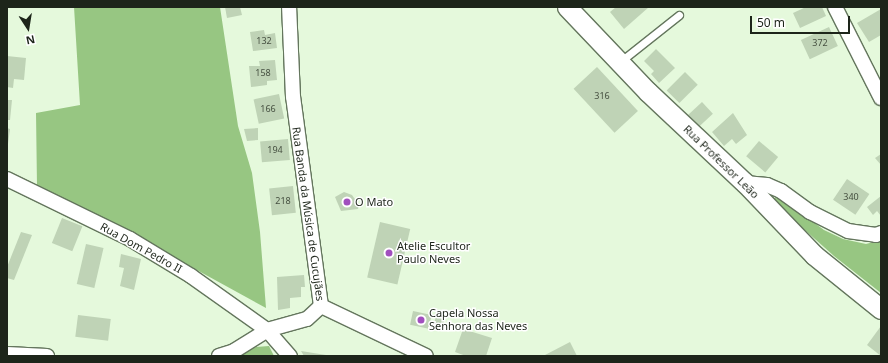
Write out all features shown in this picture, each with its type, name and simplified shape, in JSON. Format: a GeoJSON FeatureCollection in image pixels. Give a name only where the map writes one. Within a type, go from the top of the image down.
{"type":"FeatureCollection","features":[{"type":"Feature","properties":{"kind":"street","name":"Rua Banda da Música de Cucujães"},"geometry":{"type":"LineString","coordinates":[[219,356],[234,351],[267,330],[307,319],[321,306],[293,97],[289,7]]}},
{"type":"Feature","properties":{"kind":"street","name":"Rua Professor Leão"},"geometry":{"type":"LineString","coordinates":[[567,7],[648,92],[746,183],[814,256],[881,310]]}},
{"type":"Feature","properties":{"kind":"street"},"geometry":{"type":"LineString","coordinates":[[835,7],[881,98]]}},
{"type":"Feature","properties":{"kind":"street","name":"Rua Dom Pedro II"},"geometry":{"type":"LineString","coordinates":[[7,180],[130,239],[191,276],[267,330],[290,356]]}},
{"type":"Feature","properties":{"kind":"street"},"geometry":{"type":"LineString","coordinates":[[746,183],[767,185],[781,191],[810,212],[848,231],[876,235],[881,233]]}},
{"type":"Feature","properties":{"kind":"street"},"geometry":{"type":"LineString","coordinates":[[321,306],[426,356]]}},
{"type":"Feature","properties":{"kind":"street"},"geometry":{"type":"LineString","coordinates":[[7,354],[47,356]]}},
{"type":"Feature","properties":{"kind":"lane"},"geometry":{"type":"LineString","coordinates":[[620,62],[679,16]]}},
{"type":"Feature","properties":{"kind":"green space"},"geometry":{"type":"Polygon","coordinates":[[[74,7],[220,7],[238,126],[252,173],[260,232],[266,308],[144,241],[37,187],[36,113],[80,105],[74,7]]]}},
{"type":"Feature","properties":{"kind":"green space"},"geometry":{"type":"Polygon","coordinates":[[[769,198],[776,198],[786,202],[824,230],[843,239],[866,244],[881,240],[881,293],[834,256],[769,198]]]}},
{"type":"Feature","properties":{"kind":"green space"},"geometry":{"type":"Polygon","coordinates":[[[269,346],[274,356],[236,356],[256,347],[269,346]]]}},
{"type":"Feature","properties":{"kind":"building"},"geometry":{"type":"Polygon","coordinates":[[[225,7],[240,7],[242,15],[227,18],[225,7]]]}},
{"type":"Feature","properties":{"kind":"building"},"geometry":{"type":"Polygon","coordinates":[[[616,7],[649,7],[624,29],[610,12],[616,7]]]}},
{"type":"Feature","properties":{"kind":"building"},"geometry":{"type":"Polygon","coordinates":[[[806,7],[822,7],[826,16],[800,28],[793,13],[806,7]]]}},
{"type":"Feature","properties":{"kind":"building"},"geometry":{"type":"Polygon","coordinates":[[[881,9],[881,35],[869,42],[857,23],[881,9]]]}},
{"type":"Feature","properties":{"kind":"building"},"geometry":{"type":"Polygon","coordinates":[[[829,27],[838,46],[810,59],[801,40],[829,27]]]}},
{"type":"Feature","properties":{"kind":"building"},"geometry":{"type":"Polygon","coordinates":[[[264,30],[265,35],[275,33],[277,48],[253,51],[250,32],[264,30]]]}},
{"type":"Feature","properties":{"kind":"building"},"geometry":{"type":"Polygon","coordinates":[[[656,49],[675,68],[659,83],[651,74],[654,71],[644,61],[656,49]]]}},
{"type":"Feature","properties":{"kind":"building"},"geometry":{"type":"Polygon","coordinates":[[[7,56],[26,58],[24,80],[14,79],[13,88],[7,87],[7,56]]]}},
{"type":"Feature","properties":{"kind":"building"},"geometry":{"type":"Polygon","coordinates":[[[275,60],[277,80],[267,81],[267,85],[251,87],[249,66],[260,66],[259,61],[275,60]]]}},
{"type":"Feature","properties":{"kind":"building"},"geometry":{"type":"Polygon","coordinates":[[[597,67],[638,111],[615,133],[574,89],[597,67]]]}},
{"type":"Feature","properties":{"kind":"building"},"geometry":{"type":"Polygon","coordinates":[[[685,72],[698,85],[679,103],[667,90],[685,72]]]}},
{"type":"Feature","properties":{"kind":"building"},"geometry":{"type":"Polygon","coordinates":[[[279,94],[284,118],[259,124],[254,99],[279,94]]]}},
{"type":"Feature","properties":{"kind":"building"},"geometry":{"type":"Polygon","coordinates":[[[7,100],[12,100],[10,120],[7,120],[7,100]]]}},
{"type":"Feature","properties":{"kind":"building"},"geometry":{"type":"Polygon","coordinates":[[[702,102],[713,114],[698,128],[687,116],[702,102]]]}},
{"type":"Feature","properties":{"kind":"building"},"geometry":{"type":"Polygon","coordinates":[[[733,113],[747,135],[736,144],[732,139],[724,146],[712,132],[733,113]]]}},
{"type":"Feature","properties":{"kind":"building"},"geometry":{"type":"Polygon","coordinates":[[[7,128],[10,129],[8,144],[7,144],[7,128]]]}},
{"type":"Feature","properties":{"kind":"building"},"geometry":{"type":"Polygon","coordinates":[[[258,128],[258,140],[247,141],[244,129],[258,128]]]}},
{"type":"Feature","properties":{"kind":"building"},"geometry":{"type":"Polygon","coordinates":[[[288,139],[290,160],[262,162],[260,141],[288,139]]]}},
{"type":"Feature","properties":{"kind":"building"},"geometry":{"type":"Polygon","coordinates":[[[759,141],[778,157],[765,172],[746,156],[759,141]]]}},
{"type":"Feature","properties":{"kind":"building"},"geometry":{"type":"Polygon","coordinates":[[[881,154],[881,165],[875,158],[881,154]]]}},
{"type":"Feature","properties":{"kind":"building"},"geometry":{"type":"Polygon","coordinates":[[[847,179],[869,194],[855,215],[833,200],[847,179]]]}},
{"type":"Feature","properties":{"kind":"building"},"geometry":{"type":"Polygon","coordinates":[[[293,186],[296,213],[272,215],[269,189],[293,186]]]}},
{"type":"Feature","properties":{"kind":"building","name":"O Mato"},"geometry":{"type":"Polygon","coordinates":[[[344,192],[352,195],[359,205],[358,209],[341,211],[335,197],[344,192]]]}},
{"type":"Feature","properties":{"kind":"building"},"geometry":{"type":"Polygon","coordinates":[[[881,196],[881,216],[877,211],[873,215],[867,207],[881,196]]]}},
{"type":"Feature","properties":{"kind":"building"},"geometry":{"type":"Polygon","coordinates":[[[62,218],[82,226],[72,251],[52,243],[62,218]]]}},
{"type":"Feature","properties":{"kind":"building","name":"Atelie Escultor Paulo Neves"},"geometry":{"type":"Polygon","coordinates":[[[380,222],[410,229],[397,285],[367,278],[380,222]]]}},
{"type":"Feature","properties":{"kind":"building"},"geometry":{"type":"Polygon","coordinates":[[[21,232],[32,235],[14,280],[7,278],[7,267],[21,232]]]}},
{"type":"Feature","properties":{"kind":"building"},"geometry":{"type":"Polygon","coordinates":[[[86,244],[104,248],[94,288],[77,284],[86,244]]]}},
{"type":"Feature","properties":{"kind":"building"},"geometry":{"type":"Polygon","coordinates":[[[121,254],[141,259],[134,290],[120,286],[124,268],[119,267],[121,254]]]}},
{"type":"Feature","properties":{"kind":"building"},"geometry":{"type":"Polygon","coordinates":[[[304,275],[305,287],[301,287],[301,297],[290,298],[290,308],[278,310],[277,277],[304,275]]]}},
{"type":"Feature","properties":{"kind":"building","name":"Capela Nossa Senhora das Neves"},"geometry":{"type":"Polygon","coordinates":[[[413,311],[432,315],[429,329],[410,325],[413,311]]]}},
{"type":"Feature","properties":{"kind":"building"},"geometry":{"type":"Polygon","coordinates":[[[78,315],[111,319],[108,341],[75,337],[78,315]]]}},
{"type":"Feature","properties":{"kind":"building"},"geometry":{"type":"Polygon","coordinates":[[[436,316],[445,318],[442,331],[433,329],[436,316]]]}},
{"type":"Feature","properties":{"kind":"building"},"geometry":{"type":"Polygon","coordinates":[[[881,326],[881,356],[867,345],[881,326]]]}},
{"type":"Feature","properties":{"kind":"building"},"geometry":{"type":"Polygon","coordinates":[[[463,329],[492,338],[486,356],[466,356],[455,352],[463,329]]]}},
{"type":"Feature","properties":{"kind":"building"},"geometry":{"type":"Polygon","coordinates":[[[570,342],[577,356],[545,356],[545,355],[570,342]]]}},
{"type":"Feature","properties":{"kind":"building"},"geometry":{"type":"Polygon","coordinates":[[[301,351],[326,355],[304,356],[301,351]]]}},
{"type":"Feature","properties":{"kind":"place","name":"O Mato"},"geometry":{"type":"Point","coordinates":[347,202]}},
{"type":"Feature","properties":{"kind":"place","name":"Atelie Escultor Paulo Neves"},"geometry":{"type":"Point","coordinates":[389,253]}},
{"type":"Feature","properties":{"kind":"place","name":"Capela Nossa Senhora das Neves"},"geometry":{"type":"Point","coordinates":[421,320]}}]}
